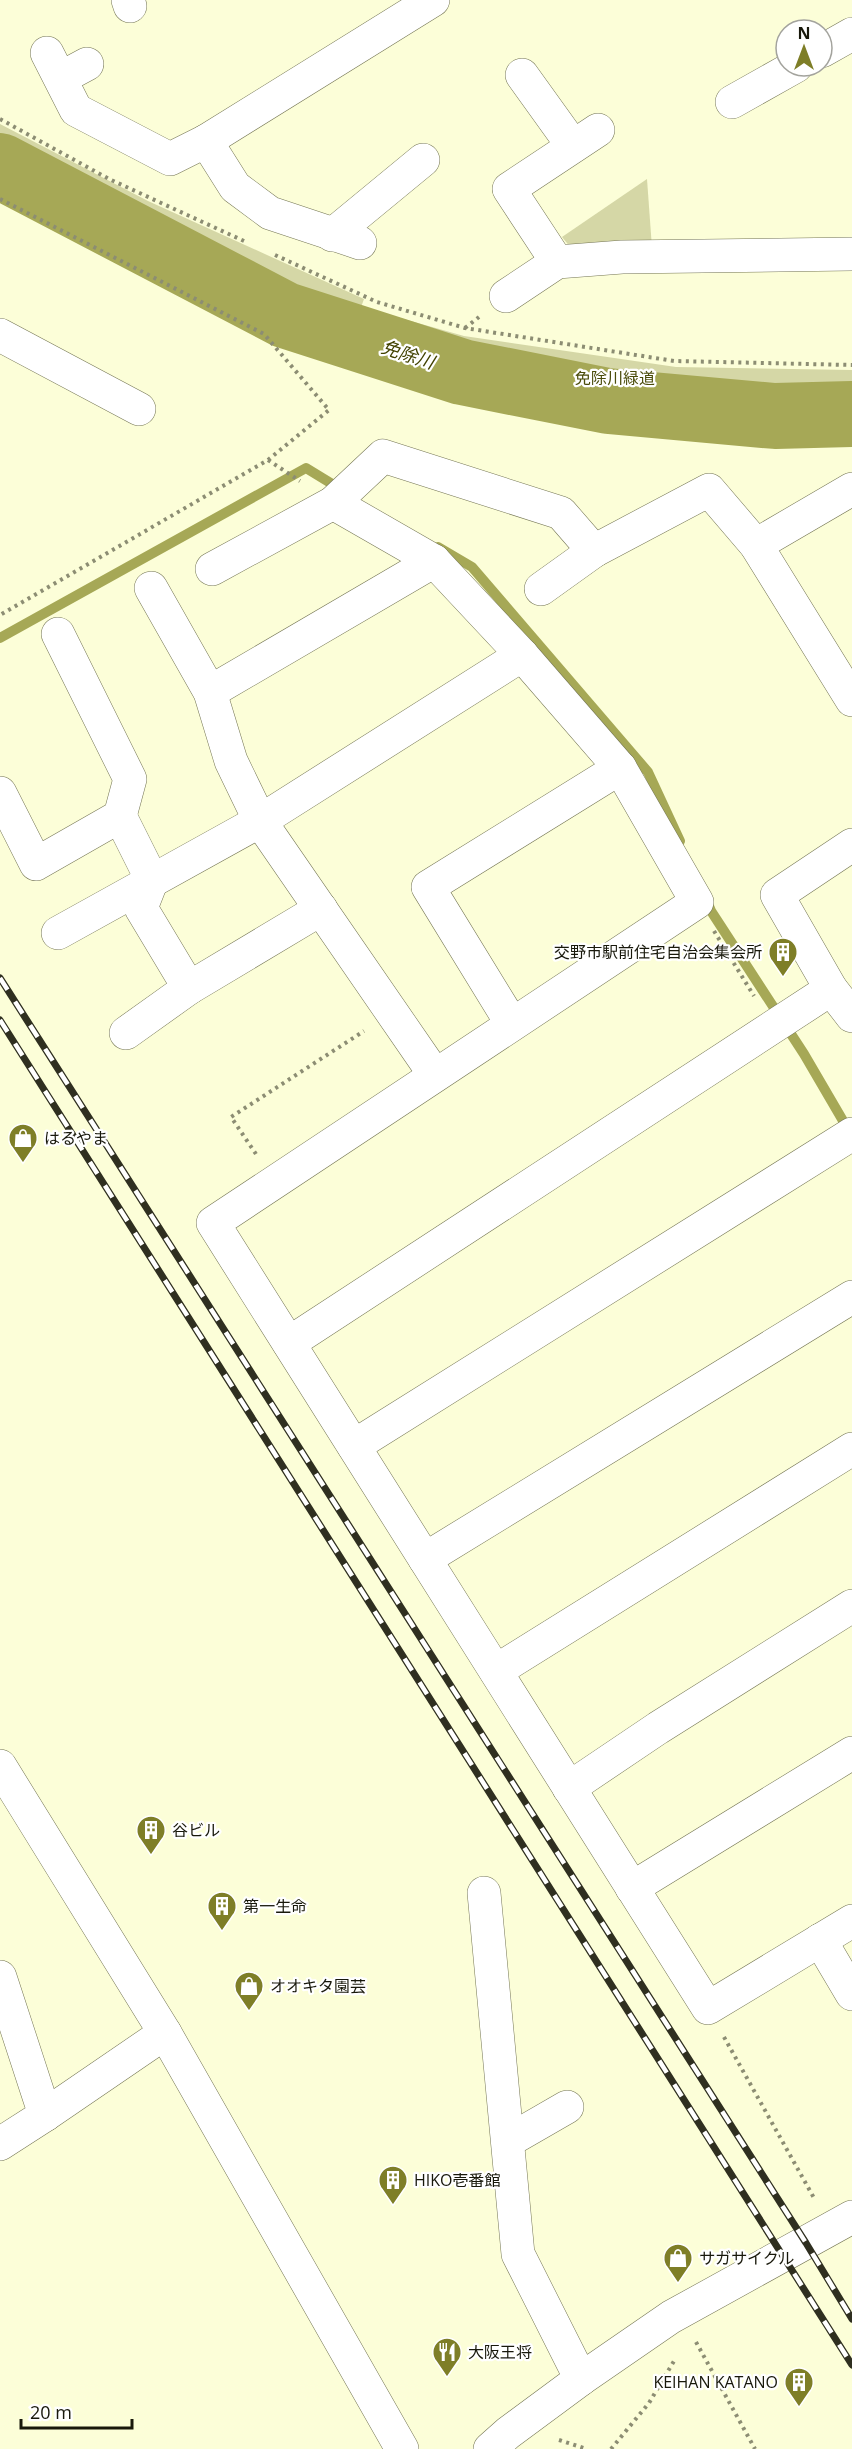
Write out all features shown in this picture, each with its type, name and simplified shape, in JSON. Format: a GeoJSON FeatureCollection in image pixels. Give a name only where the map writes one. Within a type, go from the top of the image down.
{"type":"FeatureCollection","features":[{"type":"Feature","properties":{"kind":"street"},"geometry":{"type":"LineString","coordinates":[[65,65],[76,110],[170,159],[355,62],[432,0]]}},
{"type":"Feature","properties":{"kind":"street"},"geometry":{"type":"LineString","coordinates":[[834,44],[852,34]]}},
{"type":"Feature","properties":{"kind":"street"},"geometry":{"type":"LineString","coordinates":[[522,75],[585,138],[509,189],[558,262]]}},
{"type":"Feature","properties":{"kind":"street"},"geometry":{"type":"LineString","coordinates":[[732,102],[775,78]]}},
{"type":"Feature","properties":{"kind":"street"},"geometry":{"type":"LineString","coordinates":[[206,141],[235,187],[270,213],[346,239],[423,160]]}},
{"type":"Feature","properties":{"kind":"street"},"geometry":{"type":"LineString","coordinates":[[506,296],[558,262],[768,244],[852,254]]}},
{"type":"Feature","properties":{"kind":"street"},"geometry":{"type":"LineString","coordinates":[[0,335],[139,409]]}},
{"type":"Feature","properties":{"kind":"street"},"geometry":{"type":"LineString","coordinates":[[212,569],[334,502],[383,456],[561,513],[594,551]]}},
{"type":"Feature","properties":{"kind":"street"},"geometry":{"type":"LineString","coordinates":[[756,545],[852,489]]}},
{"type":"Feature","properties":{"kind":"street"},"geometry":{"type":"LineString","coordinates":[[541,589],[594,551],[709,490],[756,545],[852,700]]}},
{"type":"Feature","properties":{"kind":"street"},"geometry":{"type":"LineString","coordinates":[[334,502],[434,561],[522,655],[620,768],[696,902],[213,1223],[708,2008],[852,1921]]}},
{"type":"Feature","properties":{"kind":"street"},"geometry":{"type":"LineString","coordinates":[[210,692],[434,561]]}},
{"type":"Feature","properties":{"kind":"street"},"geometry":{"type":"LineString","coordinates":[[151,588],[210,692],[231,760],[260,821],[435,1075]]}},
{"type":"Feature","properties":{"kind":"street"},"geometry":{"type":"LineString","coordinates":[[58,634],[130,779],[120,816],[152,880],[141,908],[189,988]]}},
{"type":"Feature","properties":{"kind":"street"},"geometry":{"type":"LineString","coordinates":[[58,933],[260,821],[522,655]]}},
{"type":"Feature","properties":{"kind":"street"},"geometry":{"type":"LineString","coordinates":[[512,1024],[428,887],[620,768]]}},
{"type":"Feature","properties":{"kind":"street"},"geometry":{"type":"LineString","coordinates":[[0,793],[36,864],[120,816]]}},
{"type":"Feature","properties":{"kind":"street"},"geometry":{"type":"LineString","coordinates":[[852,845],[777,895],[831,989],[852,1016]]}},
{"type":"Feature","properties":{"kind":"street"},"geometry":{"type":"LineString","coordinates":[[126,1033],[189,988],[321,909]]}},
{"type":"Feature","properties":{"kind":"street"},"geometry":{"type":"LineString","coordinates":[[289,1343],[831,989]]}},
{"type":"Feature","properties":{"kind":"street"},"geometry":{"type":"LineString","coordinates":[[354,1446],[842,1141]]}},
{"type":"Feature","properties":{"kind":"street"},"geometry":{"type":"LineString","coordinates":[[425,1559],[852,1297]]}},
{"type":"Feature","properties":{"kind":"street"},"geometry":{"type":"LineString","coordinates":[[496,1671],[852,1449]]}},
{"type":"Feature","properties":{"kind":"street"},"geometry":{"type":"LineString","coordinates":[[569,1788],[658,1728],[852,1606]]}},
{"type":"Feature","properties":{"kind":"street"},"geometry":{"type":"LineString","coordinates":[[632,1888],[852,1752]]}},
{"type":"Feature","properties":{"kind":"street"},"geometry":{"type":"LineString","coordinates":[[0,1766],[165,2033],[402,2449]]}},
{"type":"Feature","properties":{"kind":"street"},"geometry":{"type":"LineString","coordinates":[[484,1893],[518,2254],[581,2379]]}},
{"type":"Feature","properties":{"kind":"street"},"geometry":{"type":"LineString","coordinates":[[820,1940],[852,1994]]}},
{"type":"Feature","properties":{"kind":"street"},"geometry":{"type":"LineString","coordinates":[[0,1977],[45,2115]]}},
{"type":"Feature","properties":{"kind":"street"},"geometry":{"type":"LineString","coordinates":[[0,2144],[165,2033]]}},
{"type":"Feature","properties":{"kind":"street"},"geometry":{"type":"LineString","coordinates":[[508,2141],[567,2107]]}},
{"type":"Feature","properties":{"kind":"street"},"geometry":{"type":"LineString","coordinates":[[489,2449],[581,2379],[671,2317],[842,2222]]}},
{"type":"Feature","properties":{"kind":"path"},"geometry":{"type":"LineString","coordinates":[[0,119],[110,179],[249,243]]}},
{"type":"Feature","properties":{"kind":"path"},"geometry":{"type":"LineString","coordinates":[[0,199],[264,334],[329,410],[268,460],[0,615]]}},
{"type":"Feature","properties":{"kind":"path"},"geometry":{"type":"LineString","coordinates":[[270,253],[377,302],[465,328],[674,361],[852,365]]}},
{"type":"Feature","properties":{"kind":"path"},"geometry":{"type":"LineString","coordinates":[[696,902],[783,1021]]}},
{"type":"Feature","properties":{"kind":"path"},"geometry":{"type":"LineString","coordinates":[[274,1182],[231,1117],[392,1013]]}},
{"type":"Feature","properties":{"kind":"path"},"geometry":{"type":"LineString","coordinates":[[708,2008],[842,2222]]}},
{"type":"Feature","properties":{"kind":"path"},"geometry":{"type":"LineString","coordinates":[[686,2348],[695,2340],[755,2449]]}},
{"type":"Feature","properties":{"kind":"path"},"geometry":{"type":"LineString","coordinates":[[611,2449],[649,2403],[677,2356]]}},
{"type":"Feature","properties":{"kind":"green space"},"geometry":{"type":"Polygon","coordinates":[[[0,124],[148,201],[364,299],[354,327],[285,302],[66,195],[0,158],[0,124]]]}},
{"type":"Feature","properties":{"kind":"green space"},"geometry":{"type":"Polygon","coordinates":[[[647,179],[652,248],[571,248],[562,237],[647,179]]]}},
{"type":"Feature","properties":{"kind":"green space","name":"免除川緑道"},"geometry":{"type":"Polygon","coordinates":[[[386,314],[464,336],[676,367],[852,370],[852,403],[781,404],[611,398],[467,364],[379,339],[386,314]]]}},
{"type":"Feature","properties":{"kind":"waterway","name":"免除川"},"geometry":{"type":"LineString","coordinates":[[0,166],[285,315],[462,372],[608,401],[775,416],[852,414]]}},
{"type":"Feature","properties":{"kind":"waterway"},"geometry":{"type":"LineString","coordinates":[[0,638],[306,468],[342,490]]}},
{"type":"Feature","properties":{"kind":"waterway"},"geometry":{"type":"LineString","coordinates":[[438,547],[472,567],[648,772],[680,841]]}},
{"type":"Feature","properties":{"kind":"waterway"},"geometry":{"type":"LineString","coordinates":[[706,899],[711,911],[804,1054],[849,1131]]}},
{"type":"Feature","properties":{"kind":"railway"},"geometry":{"type":"LineString","coordinates":[[0,978],[806,2243],[852,2319]]}},
{"type":"Feature","properties":{"kind":"railway"},"geometry":{"type":"LineString","coordinates":[[0,1020],[852,2365]]}},
{"type":"Feature","properties":{"kind":"place","name":"交野市駅前住宅自治会集会所"},"geometry":{"type":"Point","coordinates":[783,978]}},
{"type":"Feature","properties":{"kind":"place","name":"はるやま"},"geometry":{"type":"Point","coordinates":[23,1164]}},
{"type":"Feature","properties":{"kind":"place","name":"谷ビル"},"geometry":{"type":"Point","coordinates":[151,1856]}},
{"type":"Feature","properties":{"kind":"place","name":"第一生命"},"geometry":{"type":"Point","coordinates":[222,1932]}},
{"type":"Feature","properties":{"kind":"place","name":"オオキタ園芸"},"geometry":{"type":"Point","coordinates":[249,2012]}},
{"type":"Feature","properties":{"kind":"place","name":"HIKO壱番館"},"geometry":{"type":"Point","coordinates":[393,2206]}},
{"type":"Feature","properties":{"kind":"place","name":"サガサイクル"},"geometry":{"type":"Point","coordinates":[678,2284]}},
{"type":"Feature","properties":{"kind":"place","name":"大阪王将"},"geometry":{"type":"Point","coordinates":[447,2378]}},
{"type":"Feature","properties":{"kind":"place","name":"KEIHAN KATANO"},"geometry":{"type":"Point","coordinates":[799,2408]}}]}
